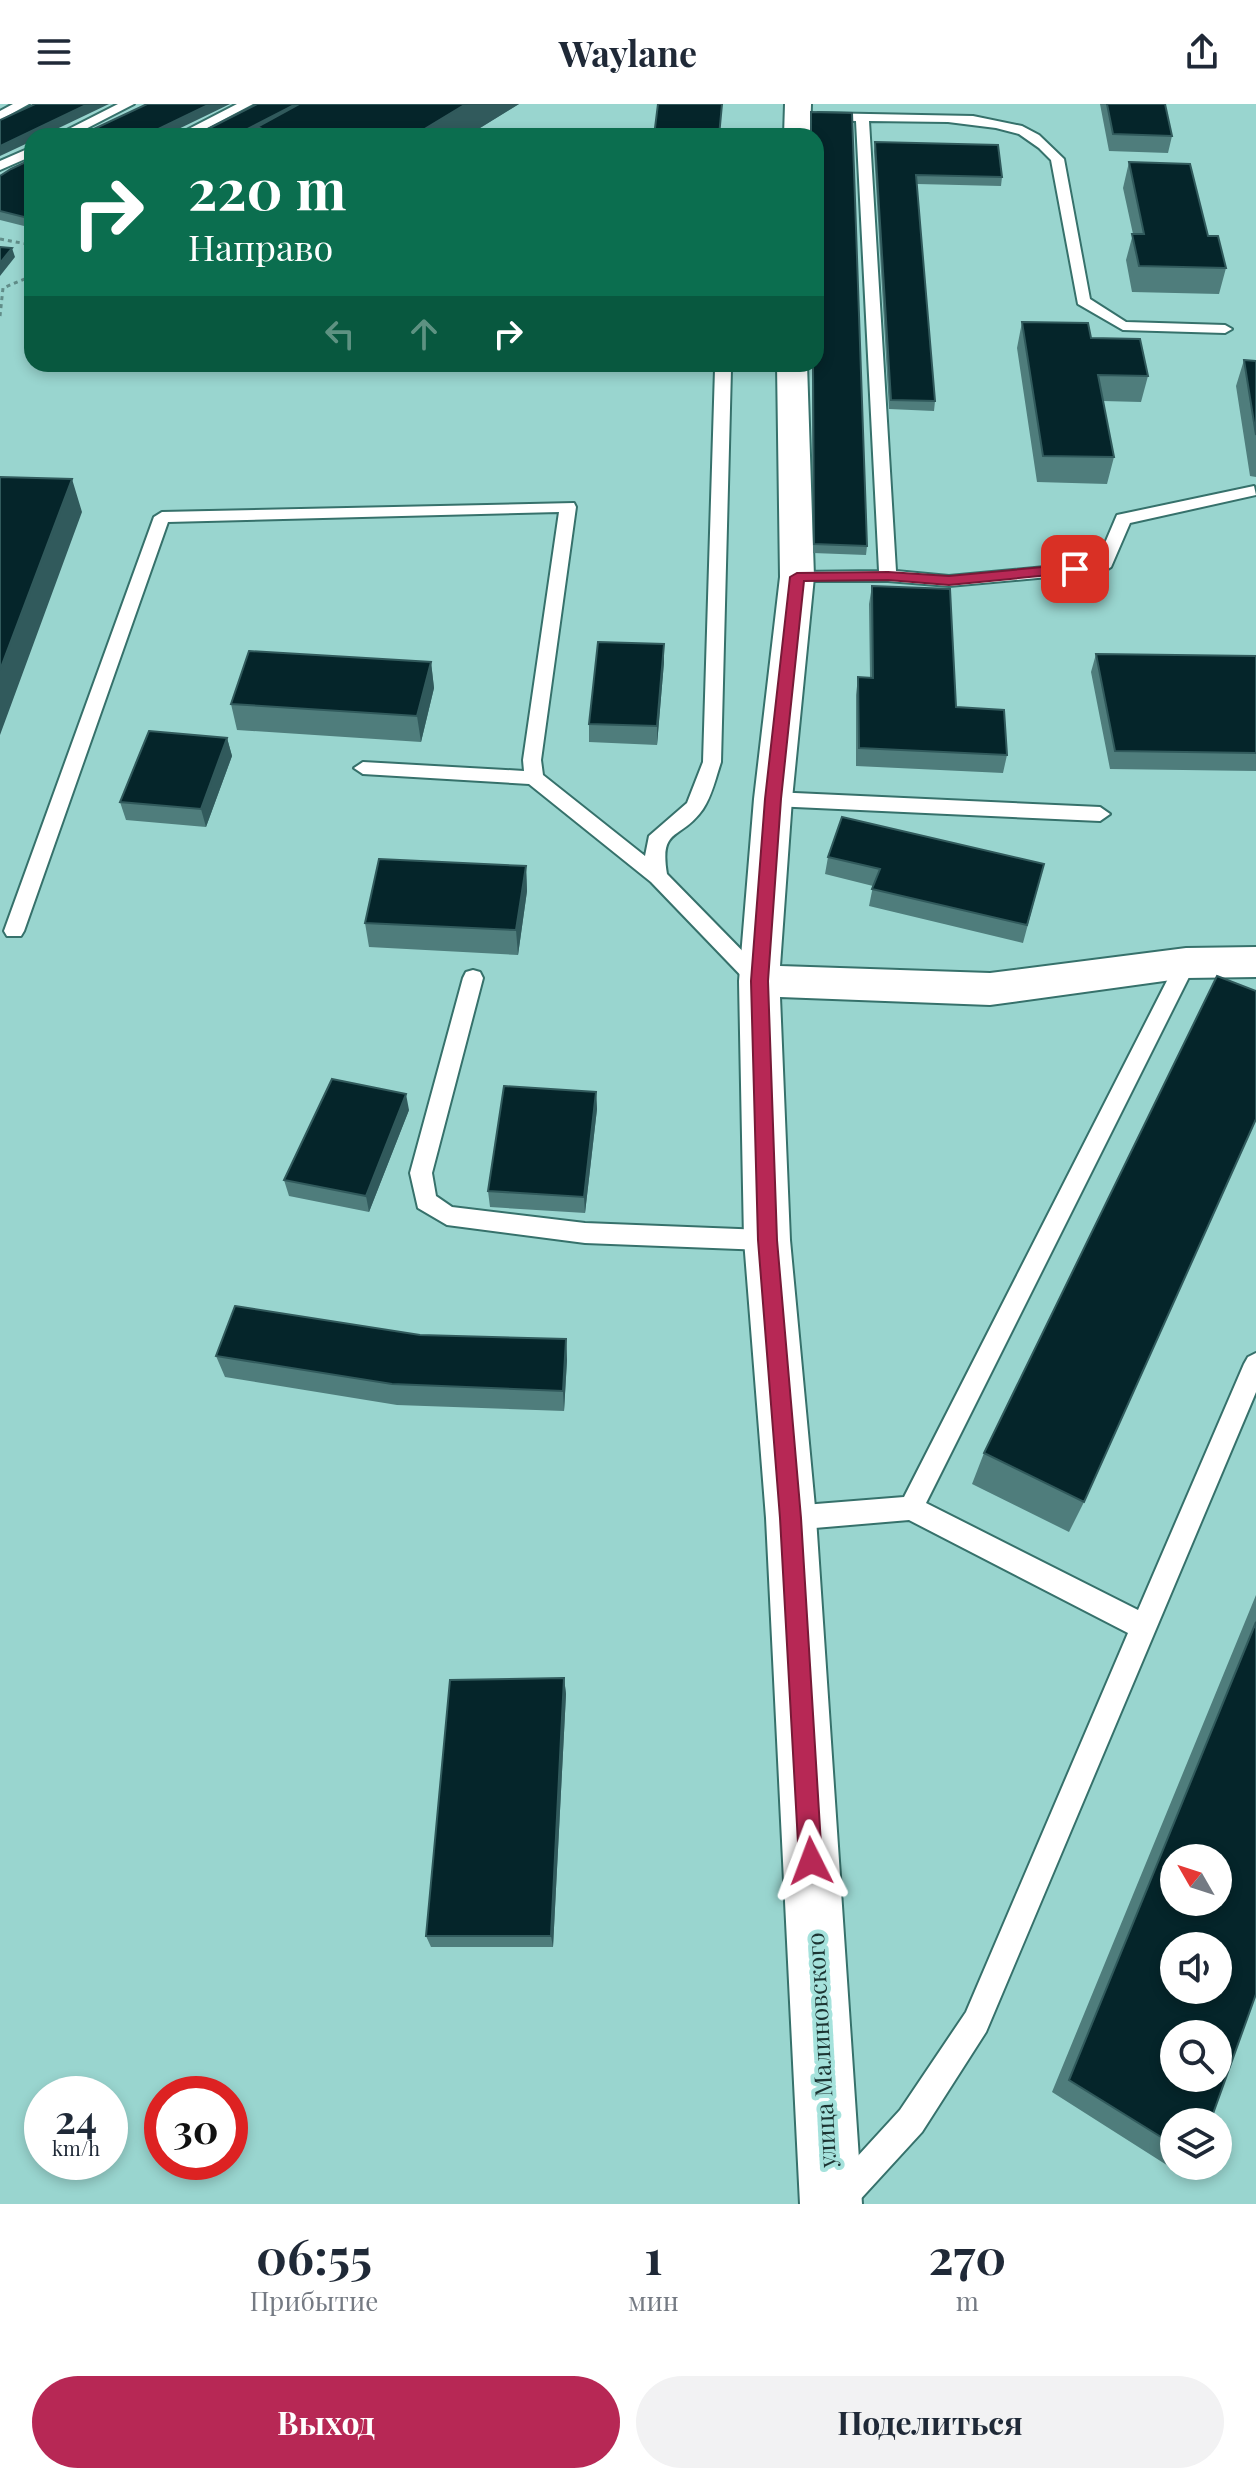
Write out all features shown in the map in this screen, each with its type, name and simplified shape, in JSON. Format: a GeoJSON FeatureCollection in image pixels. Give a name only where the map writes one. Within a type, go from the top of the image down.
{"type":"FeatureCollection","features":[{"type":"Feature","properties":{"kind":"street","name":"улица Малиновского"},"geometry":{"type":"LineString","coordinates":[[792,372],[797,577],[773,799],[759,981],[767,1240],[791,1518],[833,2204]]}},
{"type":"Feature","properties":{"kind":"street"},"geometry":{"type":"LineString","coordinates":[[759,981],[990,989],[1186,963],[1256,962]]}},
{"type":"Feature","properties":{"kind":"lane"},"geometry":{"type":"LineString","coordinates":[[0,116],[23,104]]}},
{"type":"Feature","properties":{"kind":"lane"},"geometry":{"type":"LineString","coordinates":[[78,128],[128,104]]}},
{"type":"Feature","properties":{"kind":"lane"},"geometry":{"type":"LineString","coordinates":[[198,128],[247,104]]}},
{"type":"Feature","properties":{"kind":"lane"},"geometry":{"type":"LineString","coordinates":[[798,118],[982,121],[1019,130],[1043,143],[1057,159],[1083,301],[1123,326],[1225,329]]}},
{"type":"Feature","properties":{"kind":"lane"},"geometry":{"type":"LineString","coordinates":[[862,118],[888,576]]}},
{"type":"Feature","properties":{"kind":"lane"},"geometry":{"type":"LineString","coordinates":[[0,166],[24,155]]}},
{"type":"Feature","properties":{"kind":"lane"},"geometry":{"type":"LineString","coordinates":[[658,877],[654,853],[656,841],[695,806],[712,762],[723,372]]}},
{"type":"Feature","properties":{"kind":"lane"},"geometry":{"type":"LineString","coordinates":[[797,577],[888,576],[949,581],[1103,567],[1123,519],[1254,491]]}},
{"type":"Feature","properties":{"kind":"lane"},"geometry":{"type":"LineString","coordinates":[[14,931],[162,517],[568,507],[532,760],[534,778]]}},
{"type":"Feature","properties":{"kind":"lane"},"geometry":{"type":"LineString","coordinates":[[363,768],[534,778],[658,877],[759,981]]}},
{"type":"Feature","properties":{"kind":"lane"},"geometry":{"type":"LineString","coordinates":[[773,799],[1100,814]]}},
{"type":"Feature","properties":{"kind":"lane"},"geometry":{"type":"LineString","coordinates":[[911,1508],[1186,963]]}},
{"type":"Feature","properties":{"kind":"lane"},"geometry":{"type":"LineString","coordinates":[[473,978],[421,1173],[426,1201],[447,1216],[585,1233],[767,1240]]}},
{"type":"Feature","properties":{"kind":"lane"},"geometry":{"type":"LineString","coordinates":[[833,2204],[911,2121],[976,2022],[1256,1364]]}},
{"type":"Feature","properties":{"kind":"lane"},"geometry":{"type":"LineString","coordinates":[[791,1518],[911,1508],[1144,1627]]}},
{"type":"Feature","properties":{"kind":"path"},"geometry":{"type":"LineString","coordinates":[[0,239],[24,243]]}},
{"type":"Feature","properties":{"kind":"path"},"geometry":{"type":"LineString","coordinates":[[0,316],[3,288],[24,279]]}},
{"type":"Feature","properties":{"kind":"building"},"geometry":{"type":"Polygon","coordinates":[[[35,104],[88,104],[38,128],[24,128],[24,135],[0,146],[0,120],[35,104]]]}},
{"type":"Feature","properties":{"kind":"building"},"geometry":{"type":"Polygon","coordinates":[[[147,104],[210,104],[160,128],[96,128],[147,104]]]}},
{"type":"Feature","properties":{"kind":"building"},"geometry":{"type":"Polygon","coordinates":[[[257,104],[296,104],[250,128],[210,128],[257,104]]]}},
{"type":"Feature","properties":{"kind":"building"},"geometry":{"type":"Polygon","coordinates":[[[299,104],[466,104],[426,128],[257,127],[299,104]]]}},
{"type":"Feature","properties":{"kind":"building"},"geometry":{"type":"Polygon","coordinates":[[[658,104],[722,104],[720,128],[655,128],[658,104]]]}},
{"type":"Feature","properties":{"kind":"building"},"geometry":{"type":"Polygon","coordinates":[[[1107,104],[1165,104],[1172,136],[1113,134],[1107,104]]]}},
{"type":"Feature","properties":{"kind":"building"},"geometry":{"type":"Polygon","coordinates":[[[811,112],[852,113],[867,546],[814,544],[813,372],[824,372],[824,128],[811,128],[811,112]]]}},
{"type":"Feature","properties":{"kind":"building"},"geometry":{"type":"Polygon","coordinates":[[[875,142],[998,145],[1002,177],[916,175],[935,401],[891,400],[875,142]]]}},
{"type":"Feature","properties":{"kind":"building"},"geometry":{"type":"Polygon","coordinates":[[[1129,162],[1190,164],[1208,236],[1218,236],[1226,268],[1139,266],[1132,234],[1144,234],[1129,162]]]}},
{"type":"Feature","properties":{"kind":"building"},"geometry":{"type":"Polygon","coordinates":[[[24,163],[24,217],[0,211],[0,176],[24,163]]]}},
{"type":"Feature","properties":{"kind":"building"},"geometry":{"type":"Polygon","coordinates":[[[0,247],[12,248],[0,263],[0,247]]]}},
{"type":"Feature","properties":{"kind":"building"},"geometry":{"type":"Polygon","coordinates":[[[1022,322],[1088,323],[1091,338],[1140,339],[1148,376],[1098,375],[1114,457],[1043,456],[1022,322]]]}},
{"type":"Feature","properties":{"kind":"building"},"geometry":{"type":"Polygon","coordinates":[[[1244,360],[1256,361],[1256,435],[1244,360]]]}},
{"type":"Feature","properties":{"kind":"building"},"geometry":{"type":"Polygon","coordinates":[[[0,477],[72,479],[0,670],[0,477]]]}},
{"type":"Feature","properties":{"kind":"building"},"geometry":{"type":"Polygon","coordinates":[[[872,586],[950,589],[956,707],[1004,710],[1007,755],[859,748],[858,677],[873,678],[872,586]]]}},
{"type":"Feature","properties":{"kind":"building"},"geometry":{"type":"Polygon","coordinates":[[[598,642],[664,644],[657,726],[589,724],[598,642]]]}},
{"type":"Feature","properties":{"kind":"building"},"geometry":{"type":"Polygon","coordinates":[[[249,651],[431,662],[417,716],[231,704],[249,651]]]}},
{"type":"Feature","properties":{"kind":"building"},"geometry":{"type":"Polygon","coordinates":[[[1096,654],[1256,656],[1256,753],[1115,751],[1096,654]]]}},
{"type":"Feature","properties":{"kind":"building"},"geometry":{"type":"Polygon","coordinates":[[[149,731],[227,738],[201,809],[120,802],[149,731]]]}},
{"type":"Feature","properties":{"kind":"building"},"geometry":{"type":"Polygon","coordinates":[[[842,817],[1044,864],[1027,925],[872,889],[880,869],[828,857],[842,817]]]}},
{"type":"Feature","properties":{"kind":"building"},"geometry":{"type":"Polygon","coordinates":[[[379,859],[526,866],[516,930],[365,923],[379,859]]]}},
{"type":"Feature","properties":{"kind":"building"},"geometry":{"type":"Polygon","coordinates":[[[1217,976],[1256,991],[1256,1119],[1084,1502],[984,1453],[1217,976]]]}},
{"type":"Feature","properties":{"kind":"building"},"geometry":{"type":"Polygon","coordinates":[[[332,1079],[406,1094],[366,1196],[284,1180],[332,1079]]]}},
{"type":"Feature","properties":{"kind":"building"},"geometry":{"type":"Polygon","coordinates":[[[504,1086],[596,1092],[584,1197],[488,1191],[504,1086]]]}},
{"type":"Feature","properties":{"kind":"building"},"geometry":{"type":"Polygon","coordinates":[[[235,1306],[420,1335],[566,1339],[563,1391],[392,1384],[216,1356],[235,1306]]]}},
{"type":"Feature","properties":{"kind":"building"},"geometry":{"type":"Polygon","coordinates":[[[1256,1622],[1256,1994],[1232,2061],[1232,2020],[1160,2020],[1160,2092],[1221,2092],[1215,2108],[1160,2108],[1160,2136],[1069,2080],[1160,1857],[1160,1916],[1232,1916],[1232,1844],[1165,1844],[1256,1622]]]}},
{"type":"Feature","properties":{"kind":"building"},"geometry":{"type":"Polygon","coordinates":[[[564,1678],[551,1936],[426,1936],[450,1680],[564,1678]]]}},
{"type":"Feature","properties":{"kind":"route"},"geometry":{"type":"LineString","coordinates":[[811,1861],[791,1518],[767,1240],[759,981],[773,799],[797,577],[888,576],[949,581],[1075,569]]}}]}
